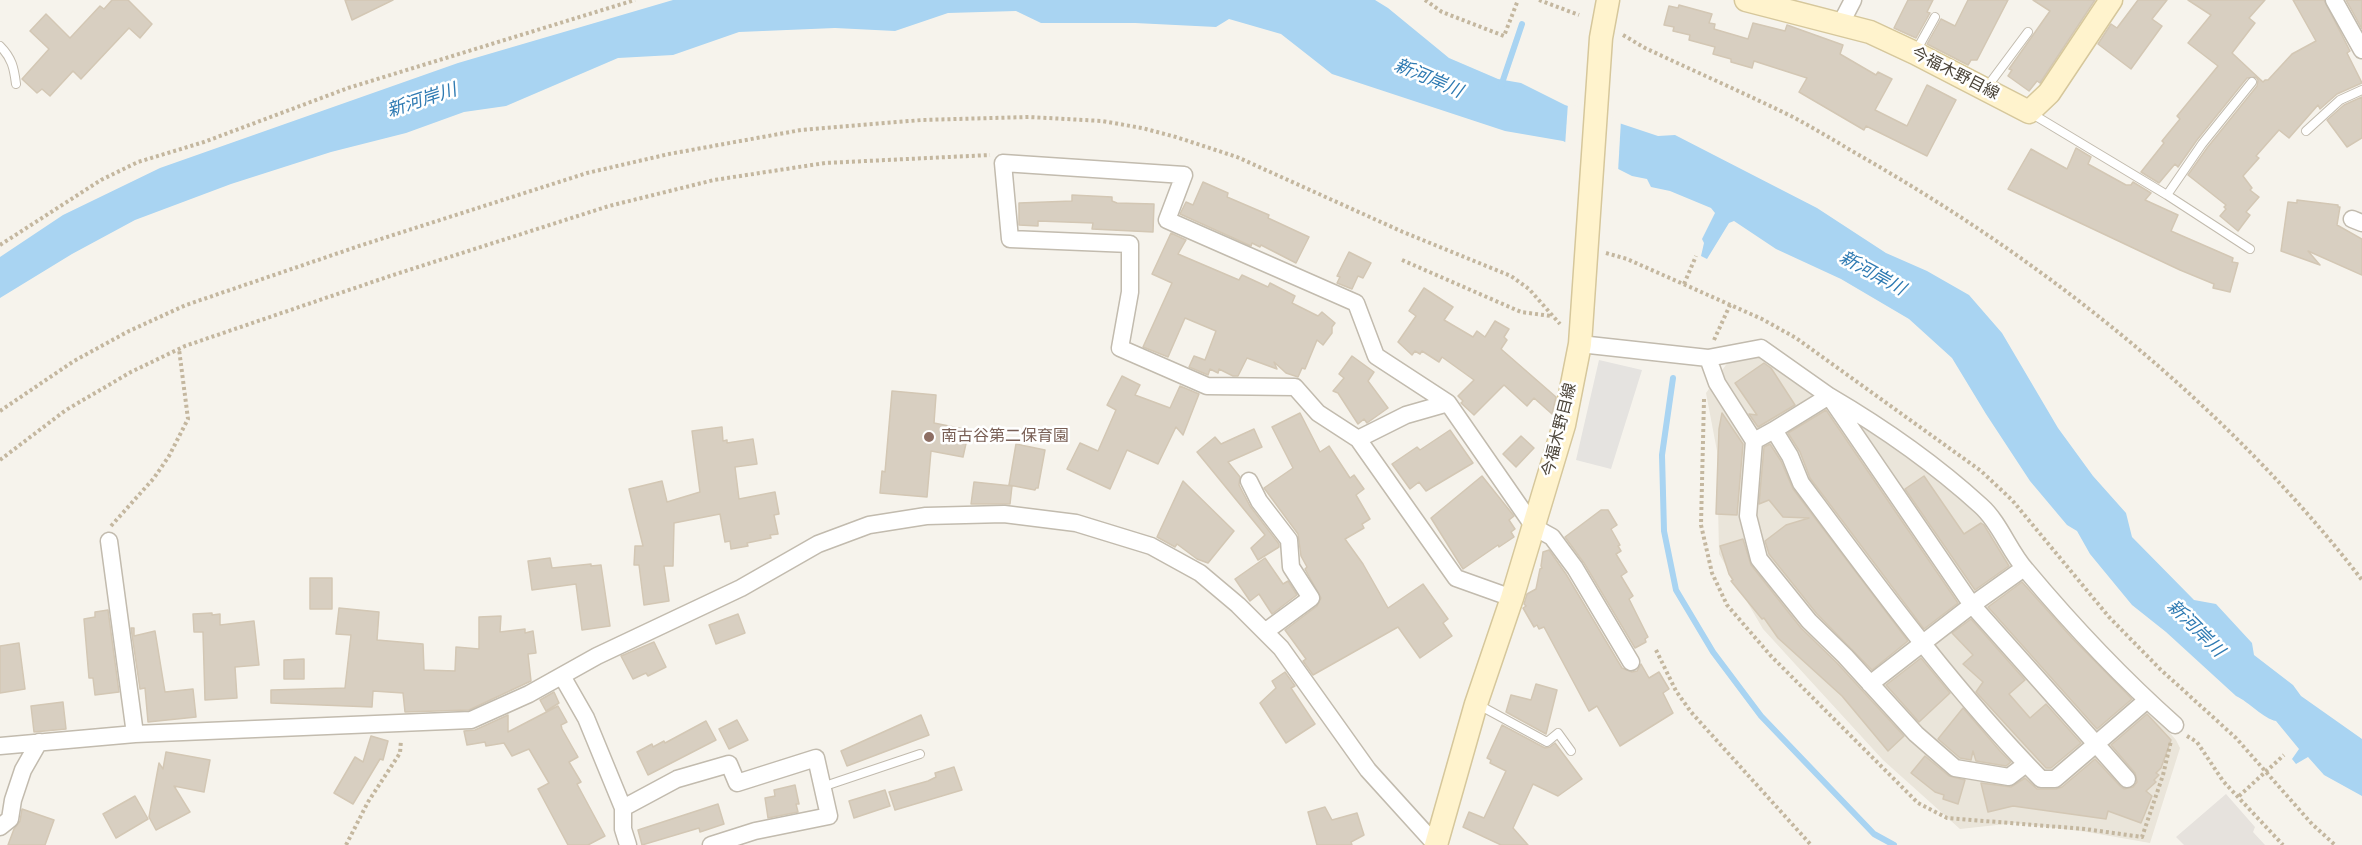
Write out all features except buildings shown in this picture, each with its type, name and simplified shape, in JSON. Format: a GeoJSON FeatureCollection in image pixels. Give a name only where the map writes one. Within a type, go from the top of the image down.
{"type":"FeatureCollection","features":[{"type":"Feature","properties":{"kind":"main road","name":"今福木野目線"},"geometry":{"type":"LineString","coordinates":[[1436,845],[1476,704],[1512,598],[1564,425],[1580,344],[1600,38],[1608,0]]}},
{"type":"Feature","properties":{"kind":"main road","name":"今福木野目線"},"geometry":{"type":"LineString","coordinates":[[1746,0],[1870,32],[1915,52],[2029,112]]}},
{"type":"Feature","properties":{"kind":"main road"},"geometry":{"type":"LineString","coordinates":[[2029,112],[2049,93],[2111,0]]}},
{"type":"Feature","properties":{"kind":"street"},"geometry":{"type":"LineString","coordinates":[[1840,25],[1853,0]]}},
{"type":"Feature","properties":{"kind":"street"},"geometry":{"type":"LineString","coordinates":[[2334,0],[2360,43]]}},
{"type":"Feature","properties":{"kind":"street"},"geometry":{"type":"LineString","coordinates":[[1512,598],[1456,578],[1358,439],[1318,413],[1295,387],[1207,386],[1120,348],[1130,292],[1130,244],[1010,239],[1003,163],[1184,175],[1167,220],[1356,303],[1376,356],[1448,403],[1534,527],[1552,537],[1575,568],[1631,662]]}},
{"type":"Feature","properties":{"kind":"street"},"geometry":{"type":"LineString","coordinates":[[1580,344],[1710,352],[1761,348],[1924,460],[1983,508],[2024,568],[2147,700],[2179,729]]}},
{"type":"Feature","properties":{"kind":"street"},"geometry":{"type":"LineString","coordinates":[[1710,352],[1717,383],[1754,441],[1748,516],[1759,560],[1809,621],[1916,734],[1955,768],[2009,777],[2026,764]]}},
{"type":"Feature","properties":{"kind":"street"},"geometry":{"type":"LineString","coordinates":[[1754,441],[1829,396]]}},
{"type":"Feature","properties":{"kind":"street"},"geometry":{"type":"LineString","coordinates":[[1829,396],[1972,605],[2127,779]]}},
{"type":"Feature","properties":{"kind":"street"},"geometry":{"type":"LineString","coordinates":[[1358,439],[1406,415],[1448,403]]}},
{"type":"Feature","properties":{"kind":"street"},"geometry":{"type":"LineString","coordinates":[[1774,430],[1790,456],[1801,483],[1921,644],[2041,780],[2055,779],[2147,700]]}},
{"type":"Feature","properties":{"kind":"street"},"geometry":{"type":"LineString","coordinates":[[1250,481],[1259,501],[1289,540],[1291,567],[1311,598],[1266,631]]}},
{"type":"Feature","properties":{"kind":"street"},"geometry":{"type":"LineString","coordinates":[[0,746],[135,734],[402,721],[471,720],[562,676],[597,656],[741,588],[818,544],[869,525],[926,516],[1004,514],[1076,523],[1151,546],[1200,573],[1266,631],[1281,648],[1368,770],[1436,845]]}},
{"type":"Feature","properties":{"kind":"street"},"geometry":{"type":"LineString","coordinates":[[109,541],[135,734]]}},
{"type":"Feature","properties":{"kind":"street"},"geometry":{"type":"LineString","coordinates":[[1870,684],[2024,568]]}},
{"type":"Feature","properties":{"kind":"street"},"geometry":{"type":"LineString","coordinates":[[562,676],[586,718],[623,807],[623,829],[628,845]]}},
{"type":"Feature","properties":{"kind":"street"},"geometry":{"type":"LineString","coordinates":[[0,827],[10,819],[13,800],[23,771],[39,742]]}},
{"type":"Feature","properties":{"kind":"street"},"geometry":{"type":"LineString","coordinates":[[623,807],[677,779],[729,764],[737,783],[816,758],[829,816],[755,831],[711,845]]}},
{"type":"Feature","properties":{"kind":"lane"},"geometry":{"type":"LineString","coordinates":[[1915,52],[1935,16]]}},
{"type":"Feature","properties":{"kind":"lane"},"geometry":{"type":"LineString","coordinates":[[1986,88],[2028,32]]}},
{"type":"Feature","properties":{"kind":"lane"},"geometry":{"type":"LineString","coordinates":[[0,46],[9,55],[14,68],[16,84]]}},
{"type":"Feature","properties":{"kind":"lane"},"geometry":{"type":"LineString","coordinates":[[2167,195],[2202,144],[2252,82]]}},
{"type":"Feature","properties":{"kind":"lane"},"geometry":{"type":"LineString","coordinates":[[2306,131],[2340,100],[2362,90]]}},
{"type":"Feature","properties":{"kind":"lane"},"geometry":{"type":"LineString","coordinates":[[2029,112],[2167,195],[2250,249]]}},
{"type":"Feature","properties":{"kind":"lane"},"geometry":{"type":"LineString","coordinates":[[1476,704],[1547,742],[1558,733],[1571,751]]}},
{"type":"Feature","properties":{"kind":"lane"},"geometry":{"type":"LineString","coordinates":[[822,787],[920,754]]}},
{"type":"Feature","properties":{"kind":"path"},"geometry":{"type":"LineString","coordinates":[[0,245],[101,180],[138,162],[204,142],[348,88],[635,0]]}},
{"type":"Feature","properties":{"kind":"path"},"geometry":{"type":"LineString","coordinates":[[1425,0],[1442,12],[1504,36],[1518,0]]}},
{"type":"Feature","properties":{"kind":"path"},"geometry":{"type":"LineString","coordinates":[[1539,0],[1579,15]]}},
{"type":"Feature","properties":{"kind":"path"},"geometry":{"type":"LineString","coordinates":[[1623,35],[1645,48],[1794,118],[1924,192],[2008,248],[2076,298],[2202,406],[2325,533],[2362,580]]}},
{"type":"Feature","properties":{"kind":"path"},"geometry":{"type":"LineString","coordinates":[[0,411],[74,361],[186,305],[362,245],[587,173],[669,154],[801,130],[922,120],[1029,117],[1102,121],[1142,128],[1237,157],[1403,232],[1511,276],[1529,289],[1551,316],[1521,312],[1402,260]]}},
{"type":"Feature","properties":{"kind":"path"},"geometry":{"type":"LineString","coordinates":[[0,460],[66,411],[131,372],[179,349],[390,276],[609,206],[714,180],[825,163],[988,153],[1003,163]]}},
{"type":"Feature","properties":{"kind":"path"},"geometry":{"type":"LineString","coordinates":[[1684,284],[1696,256]]}},
{"type":"Feature","properties":{"kind":"path"},"geometry":{"type":"LineString","coordinates":[[1710,352],[1730,305]]}},
{"type":"Feature","properties":{"kind":"path"},"geometry":{"type":"LineString","coordinates":[[109,541],[112,522],[154,478],[170,456],[188,419],[179,349]]}},
{"type":"Feature","properties":{"kind":"path"},"geometry":{"type":"LineString","coordinates":[[1656,650],[1676,691],[1691,712],[1811,845]]}},
{"type":"Feature","properties":{"kind":"path"},"geometry":{"type":"LineString","coordinates":[[346,845],[368,802],[400,753],[402,721]]}},
{"type":"Feature","properties":{"kind":"path"},"geometry":{"type":"LineString","coordinates":[[2179,729],[2197,742],[2223,781],[2283,845]]}},
{"type":"Feature","properties":{"kind":"path"},"geometry":{"type":"LineString","coordinates":[[2239,796],[2284,755]]}},
{"type":"Feature","properties":{"kind":"shaded area"},"geometry":{"type":"Polygon","coordinates":[[[1755,354],[1852,415],[1978,512],[2176,740],[2180,748],[2150,843],[2015,823],[1960,829],[1883,760],[1763,629],[1719,554],[1717,451],[1706,393],[1728,362],[1755,354]]]}},
{"type":"Feature","properties":{"kind":"shaded area"},"geometry":{"type":"Polygon","coordinates":[[[1599,360],[1642,370],[1611,469],[1576,460],[1599,360]]]}},
{"type":"Feature","properties":{"kind":"shaded area"},"geometry":{"type":"Polygon","coordinates":[[[2226,794],[2255,827],[2253,832],[2265,845],[2184,845],[2176,837],[2226,794]]]}},
{"type":"Feature","properties":{"kind":"water","name":"新河岸川"},"geometry":{"type":"Polygon","coordinates":[[[673,0],[1375,0],[1449,58],[1498,79],[1521,83],[1565,105],[1658,136],[1675,135],[1817,208],[1886,253],[1927,271],[1969,295],[2002,333],[2058,428],[2093,476],[2126,513],[2132,537],[2194,600],[2216,604],[2252,643],[2254,655],[2293,685],[2301,696],[2362,739],[2362,796],[2324,775],[2308,757],[2296,764],[2292,759],[2299,749],[2276,721],[2271,720],[2236,696],[2166,632],[2132,605],[2090,554],[2077,531],[2067,525],[2030,481],[1952,358],[1909,319],[1841,279],[1776,249],[1734,221],[1729,223],[1707,259],[1701,256],[1704,243],[1702,239],[1715,213],[1711,208],[1670,191],[1651,187],[1647,179],[1632,176],[1563,141],[1505,131],[1332,74],[1281,34],[1229,19],[1216,27],[1135,23],[1041,23],[1016,11],[948,13],[895,31],[835,28],[739,32],[673,55],[618,58],[506,106],[464,112],[406,133],[331,152],[231,184],[135,220],[72,254],[0,298],[0,257],[63,215],[160,168],[458,63],[673,0]]]}},
{"type":"Feature","properties":{"kind":"pier"},"geometry":{"type":"Polygon","coordinates":[[[1568,103],[1621,120],[1618,172],[1565,146],[1568,103]]]}},
{"type":"Feature","properties":{"kind":"waterway"},"geometry":{"type":"LineString","coordinates":[[1501,86],[1522,24]]}},
{"type":"Feature","properties":{"kind":"waterway"},"geometry":{"type":"LineString","coordinates":[[1673,378],[1662,455],[1664,531],[1676,590],[1713,652],[1761,716],[1874,834],[1894,845]]}},
{"type":"Feature","properties":{"kind":"place","name":"南古谷第二保育園"},"geometry":{"type":"Point","coordinates":[929,437]}}]}
